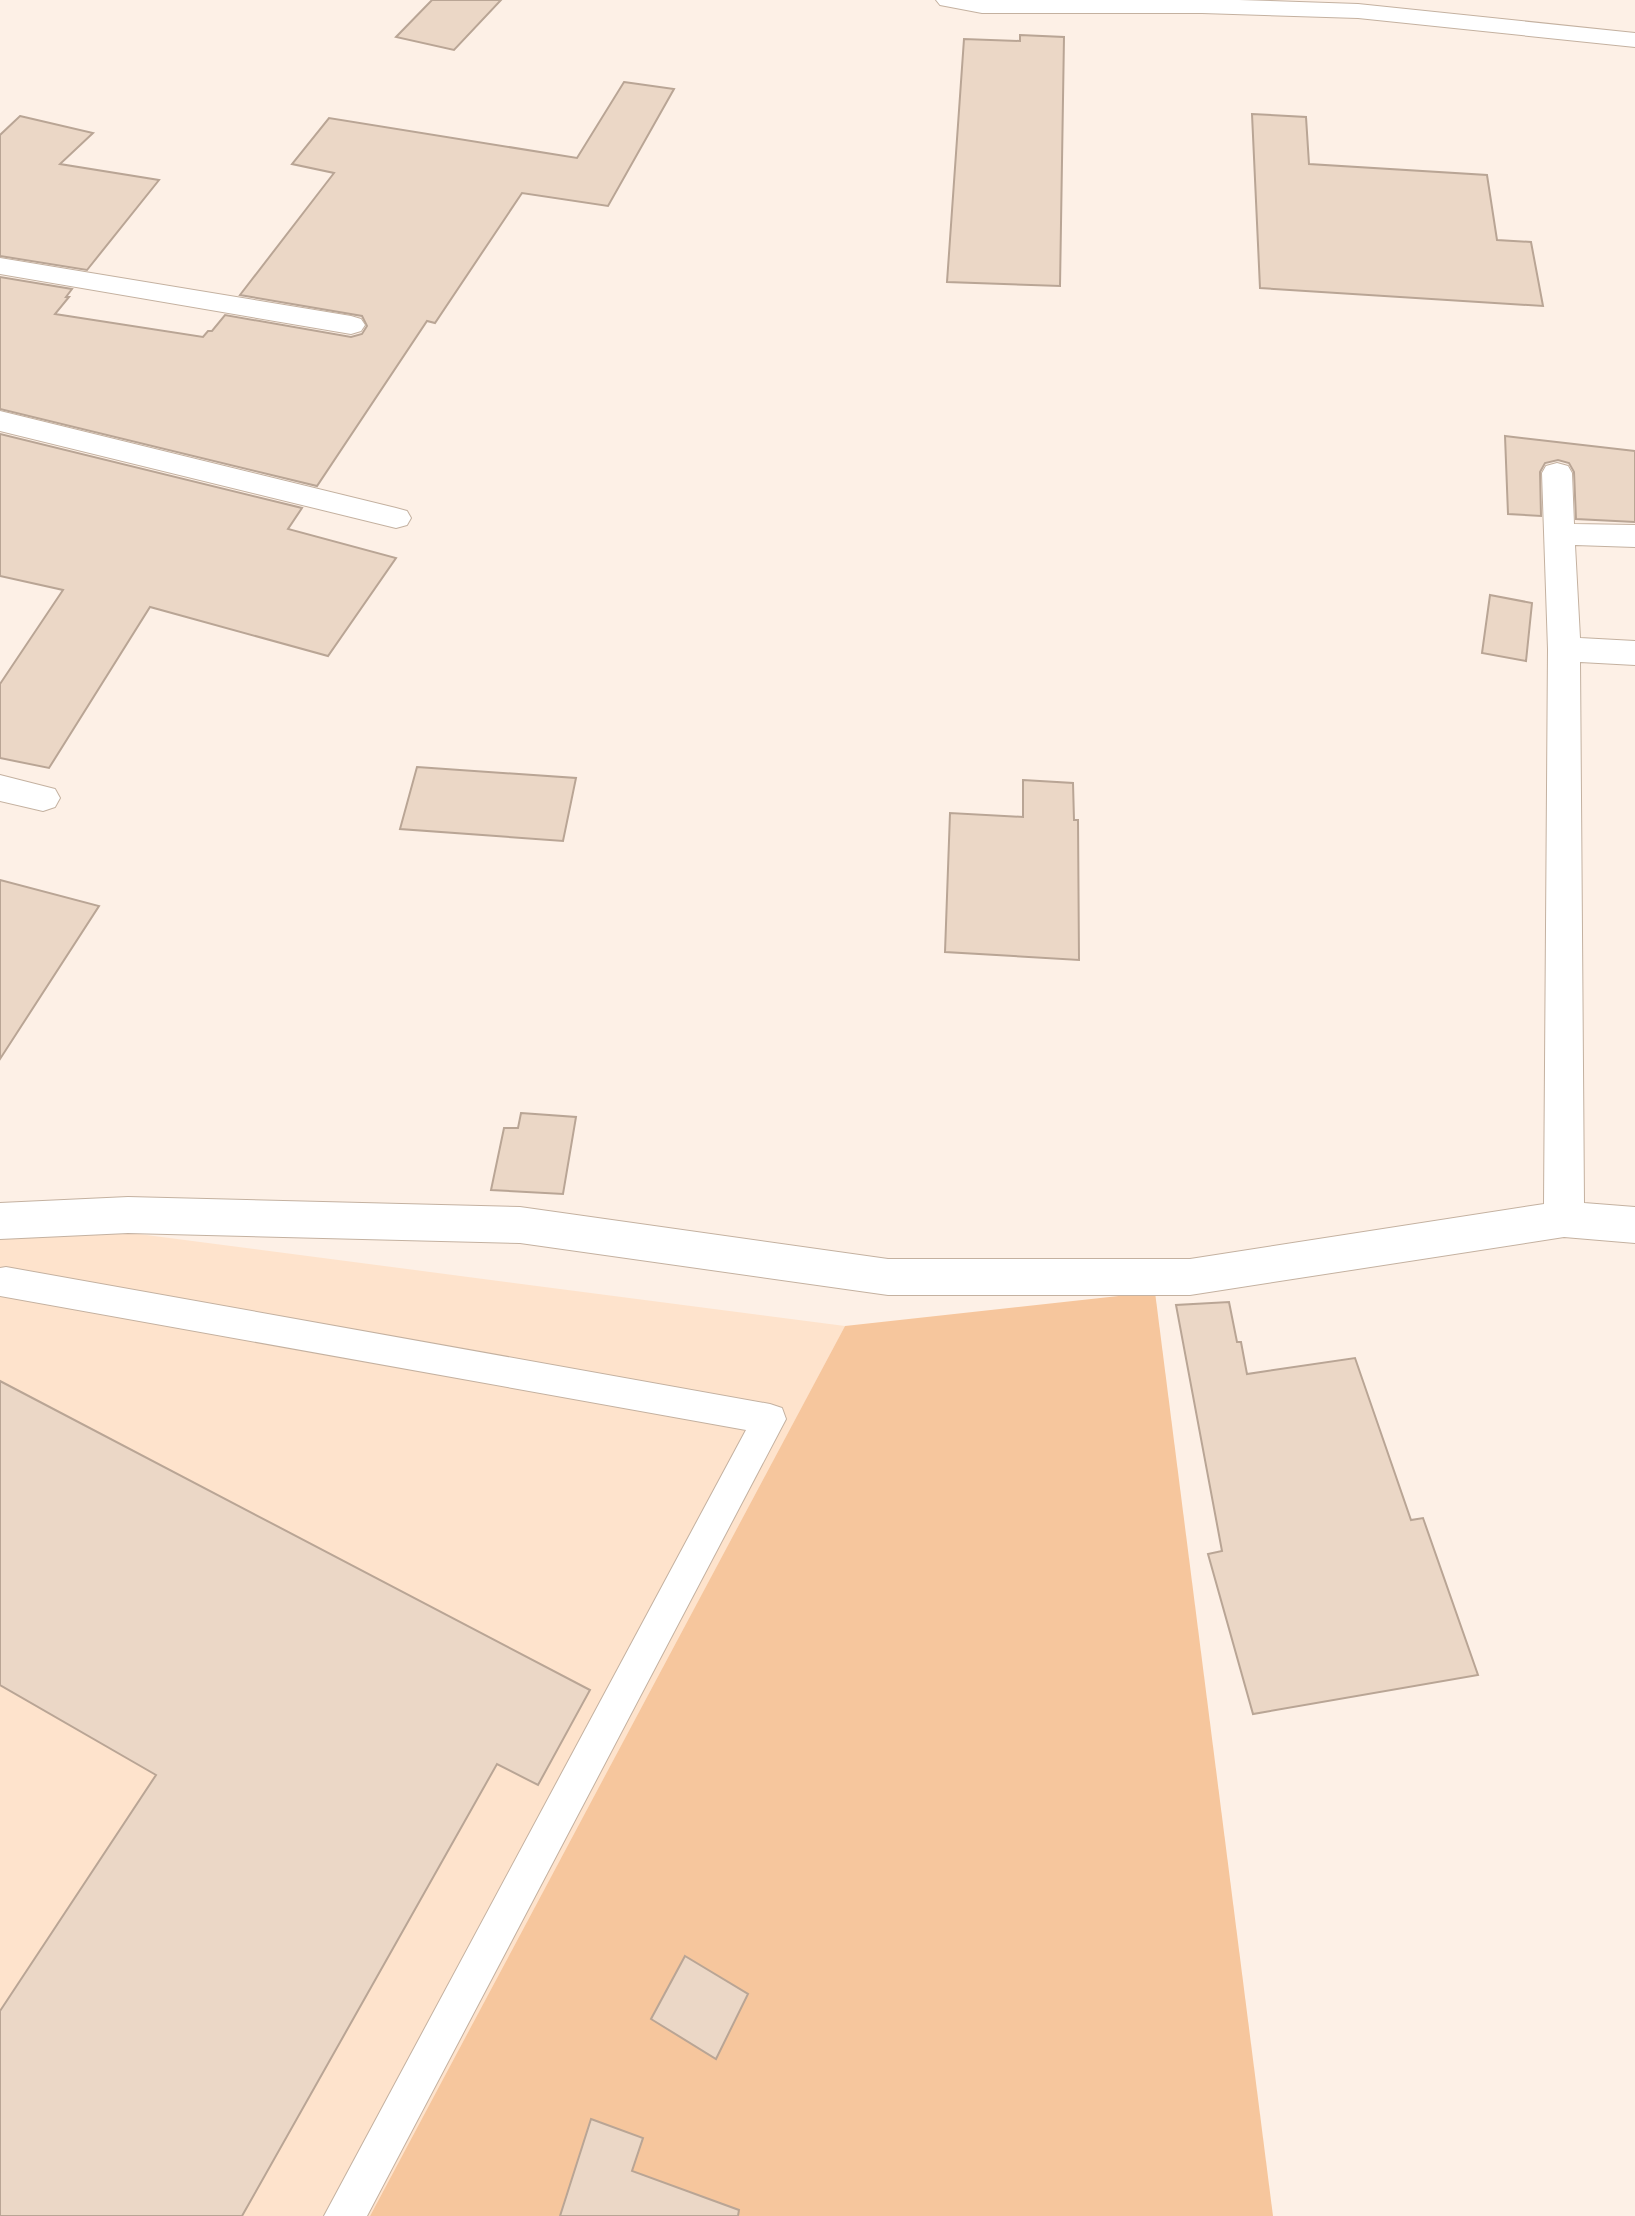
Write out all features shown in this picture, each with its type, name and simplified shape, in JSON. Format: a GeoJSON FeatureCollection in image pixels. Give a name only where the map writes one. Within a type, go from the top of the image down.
{"type":"FeatureCollection","features":[{"type":"Feature","properties":{"kind":"street"},"geometry":{"type":"LineString","coordinates":[[948,0],[982,6],[1202,6],[1358,11],[1635,40]]}},
{"type":"Feature","properties":{"kind":"street"},"geometry":{"type":"LineString","coordinates":[[0,266],[351,325]]}},
{"type":"Feature","properties":{"kind":"street"},"geometry":{"type":"LineString","coordinates":[[0,421],[396,518]]}},
{"type":"Feature","properties":{"kind":"street"},"geometry":{"type":"LineString","coordinates":[[1556,473],[1564,649],[1564,1219]]}},
{"type":"Feature","properties":{"kind":"street"},"geometry":{"type":"LineString","coordinates":[[1558,534],[1635,536]]}},
{"type":"Feature","properties":{"kind":"street"},"geometry":{"type":"LineString","coordinates":[[1564,649],[1635,653]]}},
{"type":"Feature","properties":{"kind":"street"},"geometry":{"type":"LineString","coordinates":[[0,788],[43,798]]}},
{"type":"Feature","properties":{"kind":"street"},"geometry":{"type":"LineString","coordinates":[[0,1221],[128,1215],[520,1225],[902,1278],[1190,1276],[1564,1219],[1635,1225]]}},
{"type":"Feature","properties":{"kind":"lane"},"geometry":{"type":"LineString","coordinates":[[0,1282],[770,1419],[345,2216]]}},
{"type":"Feature","properties":{"kind":"shaded area"},"geometry":{"type":"Polygon","coordinates":[[[0,1216],[845,1326],[370,2216],[0,2216],[0,1216]]]}},
{"type":"Feature","properties":{"kind":"shaded area"},"geometry":{"type":"Polygon","coordinates":[[[1155,1292],[1273,2216],[370,2216],[845,1326],[1155,1292]]]}},
{"type":"Feature","properties":{"kind":"building"},"geometry":{"type":"Polygon","coordinates":[[[432,0],[501,0],[454,50],[396,37],[432,0]]]}},
{"type":"Feature","properties":{"kind":"building"},"geometry":{"type":"Polygon","coordinates":[[[1020,35],[1064,37],[1060,286],[947,282],[964,39],[1020,41],[1020,35]]]}},
{"type":"Feature","properties":{"kind":"building"},"geometry":{"type":"Polygon","coordinates":[[[624,82],[674,89],[608,206],[522,193],[435,323],[427,321],[317,486],[0,409],[0,277],[72,289],[55,314],[203,337],[208,331],[212,331],[225,315],[351,337],[362,334],[367,326],[362,316],[240,295],[334,173],[292,164],[329,118],[577,158],[624,82]]]}},
{"type":"Feature","properties":{"kind":"building"},"geometry":{"type":"Polygon","coordinates":[[[1252,114],[1306,117],[1309,164],[1487,175],[1497,240],[1531,242],[1543,306],[1260,288],[1252,114]]]}},
{"type":"Feature","properties":{"kind":"building"},"geometry":{"type":"Polygon","coordinates":[[[20,116],[93,133],[60,164],[159,180],[87,270],[0,256],[0,135],[20,116]]]}},
{"type":"Feature","properties":{"kind":"building"},"geometry":{"type":"Polygon","coordinates":[[[0,434],[302,508],[288,529],[396,558],[328,656],[150,607],[49,768],[0,758],[0,684],[63,590],[0,576],[0,434]]]}},
{"type":"Feature","properties":{"kind":"building"},"geometry":{"type":"Polygon","coordinates":[[[1505,436],[1635,451],[1635,522],[1576,519],[1574,472],[1569,463],[1558,460],[1545,463],[1540,472],[1541,516],[1508,514],[1505,436]]]}},
{"type":"Feature","properties":{"kind":"building"},"geometry":{"type":"Polygon","coordinates":[[[1490,595],[1532,603],[1526,661],[1482,653],[1490,595]]]}},
{"type":"Feature","properties":{"kind":"building"},"geometry":{"type":"Polygon","coordinates":[[[417,767],[576,778],[563,841],[400,829],[417,767]]]}},
{"type":"Feature","properties":{"kind":"building"},"geometry":{"type":"Polygon","coordinates":[[[1023,780],[1073,783],[1074,820],[1078,820],[1079,960],[945,952],[950,813],[1023,817],[1023,780]]]}},
{"type":"Feature","properties":{"kind":"building"},"geometry":{"type":"Polygon","coordinates":[[[0,880],[99,906],[0,1059],[0,880]]]}},
{"type":"Feature","properties":{"kind":"building"},"geometry":{"type":"Polygon","coordinates":[[[521,1113],[576,1117],[563,1194],[491,1190],[504,1128],[518,1128],[521,1113]]]}},
{"type":"Feature","properties":{"kind":"building"},"geometry":{"type":"Polygon","coordinates":[[[1229,1302],[1247,1374],[1355,1358],[1411,1520],[1423,1518],[1478,1675],[1253,1714],[1208,1554],[1222,1551],[1176,1305],[1229,1302]]]}},
{"type":"Feature","properties":{"kind":"building"},"geometry":{"type":"Polygon","coordinates":[[[0,1381],[590,1690],[538,1785],[497,1764],[242,2216],[0,2216],[0,2011],[156,1775],[0,1685],[0,1381]]]}},
{"type":"Feature","properties":{"kind":"building"},"geometry":{"type":"Polygon","coordinates":[[[685,1956],[748,1994],[716,2059],[651,2019],[685,1956]]]}},
{"type":"Feature","properties":{"kind":"building"},"geometry":{"type":"Polygon","coordinates":[[[591,2119],[643,2138],[632,2171],[739,2210],[738,2216],[560,2216],[591,2119]]]}}]}
